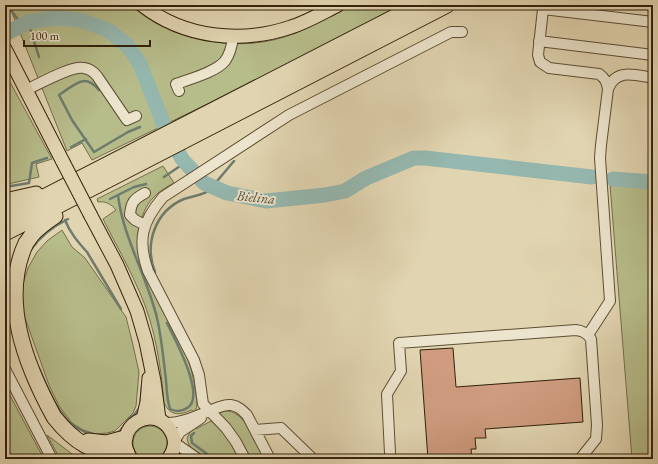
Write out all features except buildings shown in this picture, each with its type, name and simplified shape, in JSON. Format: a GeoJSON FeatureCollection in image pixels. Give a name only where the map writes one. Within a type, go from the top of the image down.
{"type":"FeatureCollection","features":[{"type":"Feature","properties":{"kind":"highway"},"geometry":{"type":"LineString","coordinates":[[5,217],[80,186],[163,145],[418,5]]}},
{"type":"Feature","properties":{"kind":"highway"},"geometry":{"type":"LineString","coordinates":[[183,134],[447,5]]}},
{"type":"Feature","properties":{"kind":"highway"},"geometry":{"type":"LineString","coordinates":[[5,201],[80,186]]}},
{"type":"Feature","properties":{"kind":"highway"},"geometry":{"type":"LineString","coordinates":[[5,233],[80,186]]}},
{"type":"Feature","properties":{"kind":"highway"},"geometry":{"type":"LineString","coordinates":[[20,352],[8,318],[6,306],[9,276],[17,254],[37,229],[60,213],[80,186]]}},
{"type":"Feature","properties":{"kind":"highway"},"geometry":{"type":"LineString","coordinates":[[5,331],[20,352],[54,417],[70,435],[84,446],[91,449],[129,456]]}},
{"type":"Feature","properties":{"kind":"highway"},"geometry":{"type":"LineString","coordinates":[[70,435],[100,443],[113,442],[125,438]]}},
{"type":"Feature","properties":{"kind":"main road"},"geometry":{"type":"LineString","coordinates":[[142,5],[165,20],[184,28],[207,34],[233,37],[266,34],[291,27],[306,22],[338,5]]}},
{"type":"Feature","properties":{"kind":"main road"},"geometry":{"type":"LineString","coordinates":[[5,49],[117,265],[137,311],[146,342],[162,421]]}},
{"type":"Feature","properties":{"kind":"main road"},"geometry":{"type":"LineString","coordinates":[[143,419],[151,368]]}},
{"type":"Feature","properties":{"kind":"main road"},"geometry":{"type":"LineString","coordinates":[[129,456],[125,446],[125,438],[131,426],[143,419],[151,418],[162,421],[169,427],[173,435],[174,443],[172,455],[168,459]]}},
{"type":"Feature","properties":{"kind":"street"},"geometry":{"type":"LineString","coordinates":[[653,22],[543,9],[538,55],[543,66],[549,68],[653,78]]}},
{"type":"Feature","properties":{"kind":"street"},"geometry":{"type":"LineString","coordinates":[[245,459],[236,442],[226,428],[209,412],[203,404],[199,375],[194,360],[148,271],[142,255],[145,225],[153,209],[163,197],[186,181],[289,115],[451,32],[462,32]]}},
{"type":"Feature","properties":{"kind":"street"},"geometry":{"type":"LineString","coordinates":[[179,91],[176,84],[217,68],[224,62],[229,54],[233,37]]}},
{"type":"Feature","properties":{"kind":"street"},"geometry":{"type":"LineString","coordinates":[[539,41],[653,55]]}},
{"type":"Feature","properties":{"kind":"street"},"geometry":{"type":"LineString","coordinates":[[26,90],[72,69],[84,68],[93,71],[98,76],[127,120],[136,116]]}},
{"type":"Feature","properties":{"kind":"street"},"geometry":{"type":"LineString","coordinates":[[599,74],[607,83],[608,89]]}},
{"type":"Feature","properties":{"kind":"street"},"geometry":{"type":"LineString","coordinates":[[588,335],[610,301],[600,158],[608,89],[611,82],[616,77],[623,75]]}},
{"type":"Feature","properties":{"kind":"street"},"geometry":{"type":"LineString","coordinates":[[145,193],[136,198],[131,206],[130,215],[135,220],[145,225]]}},
{"type":"Feature","properties":{"kind":"street"},"geometry":{"type":"LineString","coordinates":[[390,453],[387,394],[401,371],[399,343],[576,330],[582,331],[591,339],[597,433],[593,443],[580,459]]}},
{"type":"Feature","properties":{"kind":"street"},"geometry":{"type":"LineString","coordinates":[[5,369],[52,459]]}},
{"type":"Feature","properties":{"kind":"street"},"geometry":{"type":"LineString","coordinates":[[198,459],[174,443],[180,432],[209,412],[221,406],[230,405],[236,406],[247,415],[270,459]]}},
{"type":"Feature","properties":{"kind":"street"},"geometry":{"type":"LineString","coordinates":[[162,421],[171,423],[209,412]]}},
{"type":"Feature","properties":{"kind":"street"},"geometry":{"type":"LineString","coordinates":[[255,430],[281,428],[313,459]]}},
{"type":"Feature","properties":{"kind":"green space"},"geometry":{"type":"Polygon","coordinates":[[[360,4],[402,5],[294,62],[92,160],[82,143],[67,151],[9,5],[131,5],[149,18],[188,36],[231,44],[275,40],[296,33],[345,8],[360,4]]]}},
{"type":"Feature","properties":{"kind":"green space"},"geometry":{"type":"Polygon","coordinates":[[[5,73],[52,159],[36,164],[39,177],[8,184],[5,184],[5,73]]]}},
{"type":"Feature","properties":{"kind":"green space"},"geometry":{"type":"Polygon","coordinates":[[[163,166],[174,183],[159,192],[144,211],[138,235],[138,250],[145,274],[179,338],[189,363],[193,376],[197,401],[196,410],[194,413],[192,410],[180,414],[173,413],[164,403],[159,361],[150,319],[136,283],[103,219],[116,210],[108,203],[98,202],[97,199],[163,166]]]}},
{"type":"Feature","properties":{"kind":"green space"},"geometry":{"type":"Polygon","coordinates":[[[610,185],[653,187],[653,459],[632,459],[610,185]]]}},
{"type":"Feature","properties":{"kind":"green space"},"geometry":{"type":"Polygon","coordinates":[[[62,230],[72,247],[85,258],[126,317],[139,372],[136,406],[133,413],[115,431],[107,433],[96,434],[83,430],[72,423],[59,406],[49,385],[21,307],[22,287],[28,268],[37,252],[47,241],[62,230]]]}},
{"type":"Feature","properties":{"kind":"green space"},"geometry":{"type":"Polygon","coordinates":[[[5,386],[44,459],[5,459],[5,386]]]}},
{"type":"Feature","properties":{"kind":"green space"},"geometry":{"type":"Polygon","coordinates":[[[224,411],[238,415],[244,421],[254,436],[265,459],[251,459],[229,424],[218,414],[224,411]]]}},
{"type":"Feature","properties":{"kind":"green space"},"geometry":{"type":"Polygon","coordinates":[[[211,421],[222,430],[241,459],[209,459],[199,455],[191,448],[187,438],[194,425],[196,429],[211,421]]]}},
{"type":"Feature","properties":{"kind":"green space"},"geometry":{"type":"Polygon","coordinates":[[[153,426],[160,428],[165,433],[167,443],[165,453],[160,458],[147,460],[140,458],[135,453],[133,440],[135,433],[140,428],[153,426]]]}},
{"type":"Feature","properties":{"kind":"green space"},"geometry":{"type":"Polygon","coordinates":[[[47,435],[72,454],[85,459],[60,459],[47,435]]]}},
{"type":"Feature","properties":{"kind":"waterway"},"geometry":{"type":"LineString","coordinates":[[7,5],[22,25]]}},
{"type":"Feature","properties":{"kind":"waterway","name":"Bielina"},"geometry":{"type":"LineString","coordinates":[[5,34],[28,22],[57,18],[80,20],[108,30],[127,45],[140,64],[164,125],[182,159],[204,183],[227,193],[266,201],[325,195],[345,191],[366,178],[414,158],[592,177]]}},
{"type":"Feature","properties":{"kind":"waterway"},"geometry":{"type":"LineString","coordinates":[[28,22],[39,57]]}},
{"type":"Feature","properties":{"kind":"waterway"},"geometry":{"type":"LineString","coordinates":[[99,90],[94,85],[84,81],[75,84],[59,95],[72,120],[94,152],[128,132],[140,127]]}},
{"type":"Feature","properties":{"kind":"waterway"},"geometry":{"type":"LineString","coordinates":[[71,147],[86,139]]}},
{"type":"Feature","properties":{"kind":"waterway"},"geometry":{"type":"LineString","coordinates":[[5,187],[29,183],[32,163],[47,158]]}},
{"type":"Feature","properties":{"kind":"waterway"},"geometry":{"type":"LineString","coordinates":[[155,272],[151,250],[154,230],[159,220],[174,204],[213,188],[234,161]]}},
{"type":"Feature","properties":{"kind":"waterway"},"geometry":{"type":"LineString","coordinates":[[164,177],[186,162]]}},
{"type":"Feature","properties":{"kind":"waterway","name":"Bielina"},"geometry":{"type":"LineString","coordinates":[[613,179],[653,182]]}},
{"type":"Feature","properties":{"kind":"waterway"},"geometry":{"type":"LineString","coordinates":[[110,199],[134,187],[146,184]]}},
{"type":"Feature","properties":{"kind":"waterway"},"geometry":{"type":"LineString","coordinates":[[118,195],[130,242],[153,302],[157,318],[170,409],[181,411],[187,408],[192,402],[193,392],[187,367],[167,323]]}},
{"type":"Feature","properties":{"kind":"waterway"},"geometry":{"type":"LineString","coordinates":[[30,251],[47,232],[68,219]]}},
{"type":"Feature","properties":{"kind":"waterway"},"geometry":{"type":"LineString","coordinates":[[65,220],[77,241],[87,252],[121,309]]}},
{"type":"Feature","properties":{"kind":"waterway"},"geometry":{"type":"LineString","coordinates":[[39,368],[53,399],[62,414],[75,427],[93,435]]}},
{"type":"Feature","properties":{"kind":"waterway"},"geometry":{"type":"LineString","coordinates":[[115,434],[120,431],[140,407],[142,386]]}},
{"type":"Feature","properties":{"kind":"waterway"},"geometry":{"type":"LineString","coordinates":[[194,433],[191,436],[192,443],[214,459]]}}]}
